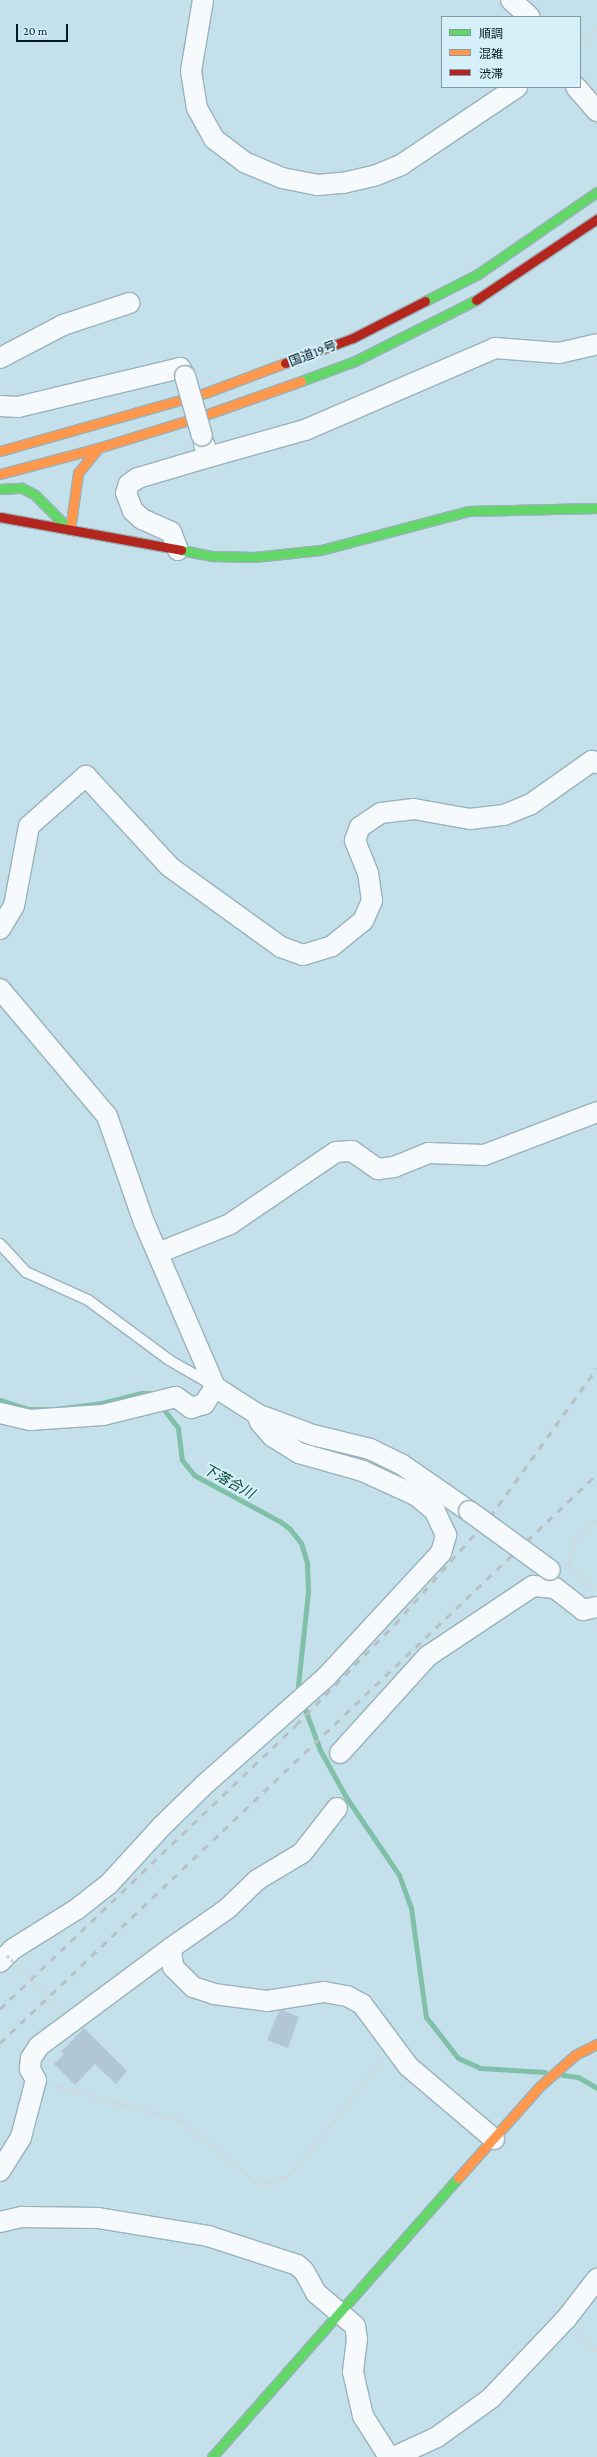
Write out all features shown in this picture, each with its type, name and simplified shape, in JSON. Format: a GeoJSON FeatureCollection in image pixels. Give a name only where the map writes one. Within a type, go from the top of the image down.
{"type":"FeatureCollection","features":[{"type":"Feature","properties":{"kind":"main road","name":"国道19号"},"geometry":{"type":"LineString","coordinates":[[0,451],[205,393],[353,338],[478,274],[597,192]]}},
{"type":"Feature","properties":{"kind":"main road","name":"国道19号"},"geometry":{"type":"LineString","coordinates":[[0,474],[98,448],[288,387],[355,362],[450,315],[495,289],[566,242],[597,219]]}},
{"type":"Feature","properties":{"kind":"main road"},"geometry":{"type":"LineString","coordinates":[[70,530],[78,473],[98,448]]}},
{"type":"Feature","properties":{"kind":"main road"},"geometry":{"type":"LineString","coordinates":[[0,489],[22,488],[34,494],[70,530]]}},
{"type":"Feature","properties":{"kind":"main road"},"geometry":{"type":"LineString","coordinates":[[0,517],[213,556],[297,554],[469,511],[597,508]]}},
{"type":"Feature","properties":{"kind":"main road"},"geometry":{"type":"LineString","coordinates":[[212,2457],[544,2083],[575,2055],[597,2044]]}},
{"type":"Feature","properties":{"kind":"street"},"geometry":{"type":"LineString","coordinates":[[203,0],[191,71],[197,108],[214,139],[244,162],[282,178],[318,185],[343,183],[374,176],[401,165],[516,88]]}},
{"type":"Feature","properties":{"kind":"street"},"geometry":{"type":"LineString","coordinates":[[511,0],[529,16]]}},
{"type":"Feature","properties":{"kind":"street"},"geometry":{"type":"LineString","coordinates":[[577,88],[597,111]]}},
{"type":"Feature","properties":{"kind":"street"},"geometry":{"type":"LineString","coordinates":[[0,358],[63,325],[129,303]]}},
{"type":"Feature","properties":{"kind":"street"},"geometry":{"type":"LineString","coordinates":[[178,550],[171,532],[142,519],[133,511],[126,493],[129,484],[138,478],[305,430],[495,348],[520,348],[559,353],[597,344]]}},
{"type":"Feature","properties":{"kind":"street"},"geometry":{"type":"LineString","coordinates":[[0,406],[18,407],[180,368],[185,376],[209,457]]}},
{"type":"Feature","properties":{"kind":"street"},"geometry":{"type":"LineString","coordinates":[[0,929],[14,906],[29,826],[86,776],[170,867],[281,947],[303,954],[332,946],[364,921],[372,901],[368,873],[355,840],[360,827],[381,812],[414,809],[470,819],[504,815],[531,804],[592,761],[597,763]]}},
{"type":"Feature","properties":{"kind":"street"},"geometry":{"type":"LineString","coordinates":[[0,989],[107,1116],[144,1222],[215,1387],[257,1414],[313,1435],[370,1449],[401,1464],[597,1603]]}},
{"type":"Feature","properties":{"kind":"street"},"geometry":{"type":"LineString","coordinates":[[158,1252],[230,1224],[336,1152],[352,1151],[378,1169],[394,1167],[428,1154],[484,1155],[597,1112]]}},
{"type":"Feature","properties":{"kind":"street"},"geometry":{"type":"LineString","coordinates":[[0,1413],[30,1420],[62,1419],[103,1415],[176,1397],[191,1408],[204,1404],[215,1387]]}},
{"type":"Feature","properties":{"kind":"street"},"geometry":{"type":"LineString","coordinates":[[4,1959],[108,1885],[177,1812],[310,1692],[382,1620],[441,1553],[446,1535],[435,1511],[417,1496],[362,1471],[299,1453],[273,1437],[260,1422],[257,1414]]}},
{"type":"Feature","properties":{"kind":"street"},"geometry":{"type":"LineString","coordinates":[[340,1753],[428,1656],[533,1586],[555,1588],[583,1610],[597,1606]]}},
{"type":"Feature","properties":{"kind":"street"},"geometry":{"type":"LineString","coordinates":[[0,2171],[21,2137],[36,2080],[30,2069],[31,2058],[39,2046],[171,1948],[227,1909],[257,1880],[302,1853],[337,1808]]}},
{"type":"Feature","properties":{"kind":"street"},"geometry":{"type":"LineString","coordinates":[[171,1948],[173,1967],[193,1987],[214,1994],[267,2001],[324,1992],[347,1996],[362,2004],[392,2047],[408,2066],[494,2139]]}},
{"type":"Feature","properties":{"kind":"street"},"geometry":{"type":"LineString","coordinates":[[0,2222],[22,2217],[98,2218],[208,2236],[297,2265],[304,2271],[316,2293],[355,2326],[357,2339],[353,2372],[363,2416],[389,2457]]}},
{"type":"Feature","properties":{"kind":"street"},"geometry":{"type":"LineString","coordinates":[[394,2457],[437,2437],[491,2398],[566,2320],[597,2279]]}},
{"type":"Feature","properties":{"kind":"lane"},"geometry":{"type":"LineString","coordinates":[[0,1244],[26,1272],[88,1300],[169,1360],[215,1387]]}},
{"type":"Feature","properties":{"kind":"path"},"geometry":{"type":"LineString","coordinates":[[581,37],[587,40],[597,30]]}},
{"type":"Feature","properties":{"kind":"path"},"geometry":{"type":"LineString","coordinates":[[597,1518],[573,1544],[569,1565],[597,1594]]}},
{"type":"Feature","properties":{"kind":"path"},"geometry":{"type":"LineString","coordinates":[[4,1959],[63,2013]]}},
{"type":"Feature","properties":{"kind":"path"},"geometry":{"type":"LineString","coordinates":[[36,2080],[180,2120],[258,2183],[268,2183],[284,2178],[302,2161],[392,2047]]}},
{"type":"Feature","properties":{"kind":"path"},"geometry":{"type":"LineString","coordinates":[[566,2320],[597,2351]]}},
{"type":"Feature","properties":{"kind":"building"},"geometry":{"type":"Polygon","coordinates":[[[282,2010],[299,2017],[288,2048],[267,2040],[279,2011],[282,2010]]]}},
{"type":"Feature","properties":{"kind":"building"},"geometry":{"type":"Polygon","coordinates":[[[84,2028],[127,2071],[116,2084],[95,2064],[75,2085],[54,2064],[64,2054],[61,2052],[84,2028]]]}},
{"type":"Feature","properties":{"kind":"waterway","name":"下落合川"},"geometry":{"type":"LineString","coordinates":[[0,1400],[28,1409],[55,1409],[102,1403],[141,1393],[152,1393],[154,1397]]}},
{"type":"Feature","properties":{"kind":"waterway","name":"下落合川"},"geometry":{"type":"LineString","coordinates":[[161,1406],[178,1428],[182,1460],[194,1475],[281,1522],[290,1529],[301,1543],[307,1563],[308,1592],[298,1686],[300,1694]]}},
{"type":"Feature","properties":{"kind":"waterway"},"geometry":{"type":"LineString","coordinates":[[303,1704],[320,1750],[346,1797],[399,1875],[411,1908],[426,2017],[458,2058],[480,2068],[545,2072]]}},
{"type":"Feature","properties":{"kind":"waterway"},"geometry":{"type":"LineString","coordinates":[[563,2075],[578,2077],[597,2088]]}},
{"type":"Feature","properties":{"kind":"railway"},"geometry":{"type":"LineString","coordinates":[[0,2009],[296,1725],[395,1624],[490,1517],[597,1368]]}},
{"type":"Feature","properties":{"kind":"railway"},"geometry":{"type":"LineString","coordinates":[[0,2043],[597,1474]]}},
{"type":"Feature","properties":{"kind":"traffic: fast"},"geometry":{"type":"LineString","coordinates":[[425,301],[478,274],[597,192]]}},
{"type":"Feature","properties":{"kind":"traffic: fast"},"geometry":{"type":"LineString","coordinates":[[301,381],[355,361],[476,300]]}},
{"type":"Feature","properties":{"kind":"traffic: fast"},"geometry":{"type":"LineString","coordinates":[[0,489],[22,488],[34,494],[70,530]]}},
{"type":"Feature","properties":{"kind":"traffic: fast"},"geometry":{"type":"LineString","coordinates":[[181,550],[213,556],[254,557],[321,550],[469,511],[597,508]]}},
{"type":"Feature","properties":{"kind":"traffic: fast"},"geometry":{"type":"LineString","coordinates":[[212,2457],[458,2178]]}},
{"type":"Feature","properties":{"kind":"traffic: slow"},"geometry":{"type":"LineString","coordinates":[[0,451],[205,393],[285,363]]}},
{"type":"Feature","properties":{"kind":"traffic: slow"},"geometry":{"type":"LineString","coordinates":[[0,474],[98,448],[205,415],[301,381]]}},
{"type":"Feature","properties":{"kind":"traffic: slow"},"geometry":{"type":"LineString","coordinates":[[70,530],[78,473],[98,448]]}},
{"type":"Feature","properties":{"kind":"traffic: slow"},"geometry":{"type":"LineString","coordinates":[[458,2178],[539,2087],[575,2055],[597,2044]]}},
{"type":"Feature","properties":{"kind":"traffic: jam"},"geometry":{"type":"LineString","coordinates":[[476,300],[597,219]]}},
{"type":"Feature","properties":{"kind":"traffic: jam"},"geometry":{"type":"LineString","coordinates":[[285,363],[353,338],[425,301]]}},
{"type":"Feature","properties":{"kind":"traffic: jam"},"geometry":{"type":"LineString","coordinates":[[0,517],[181,550]]}}]}
